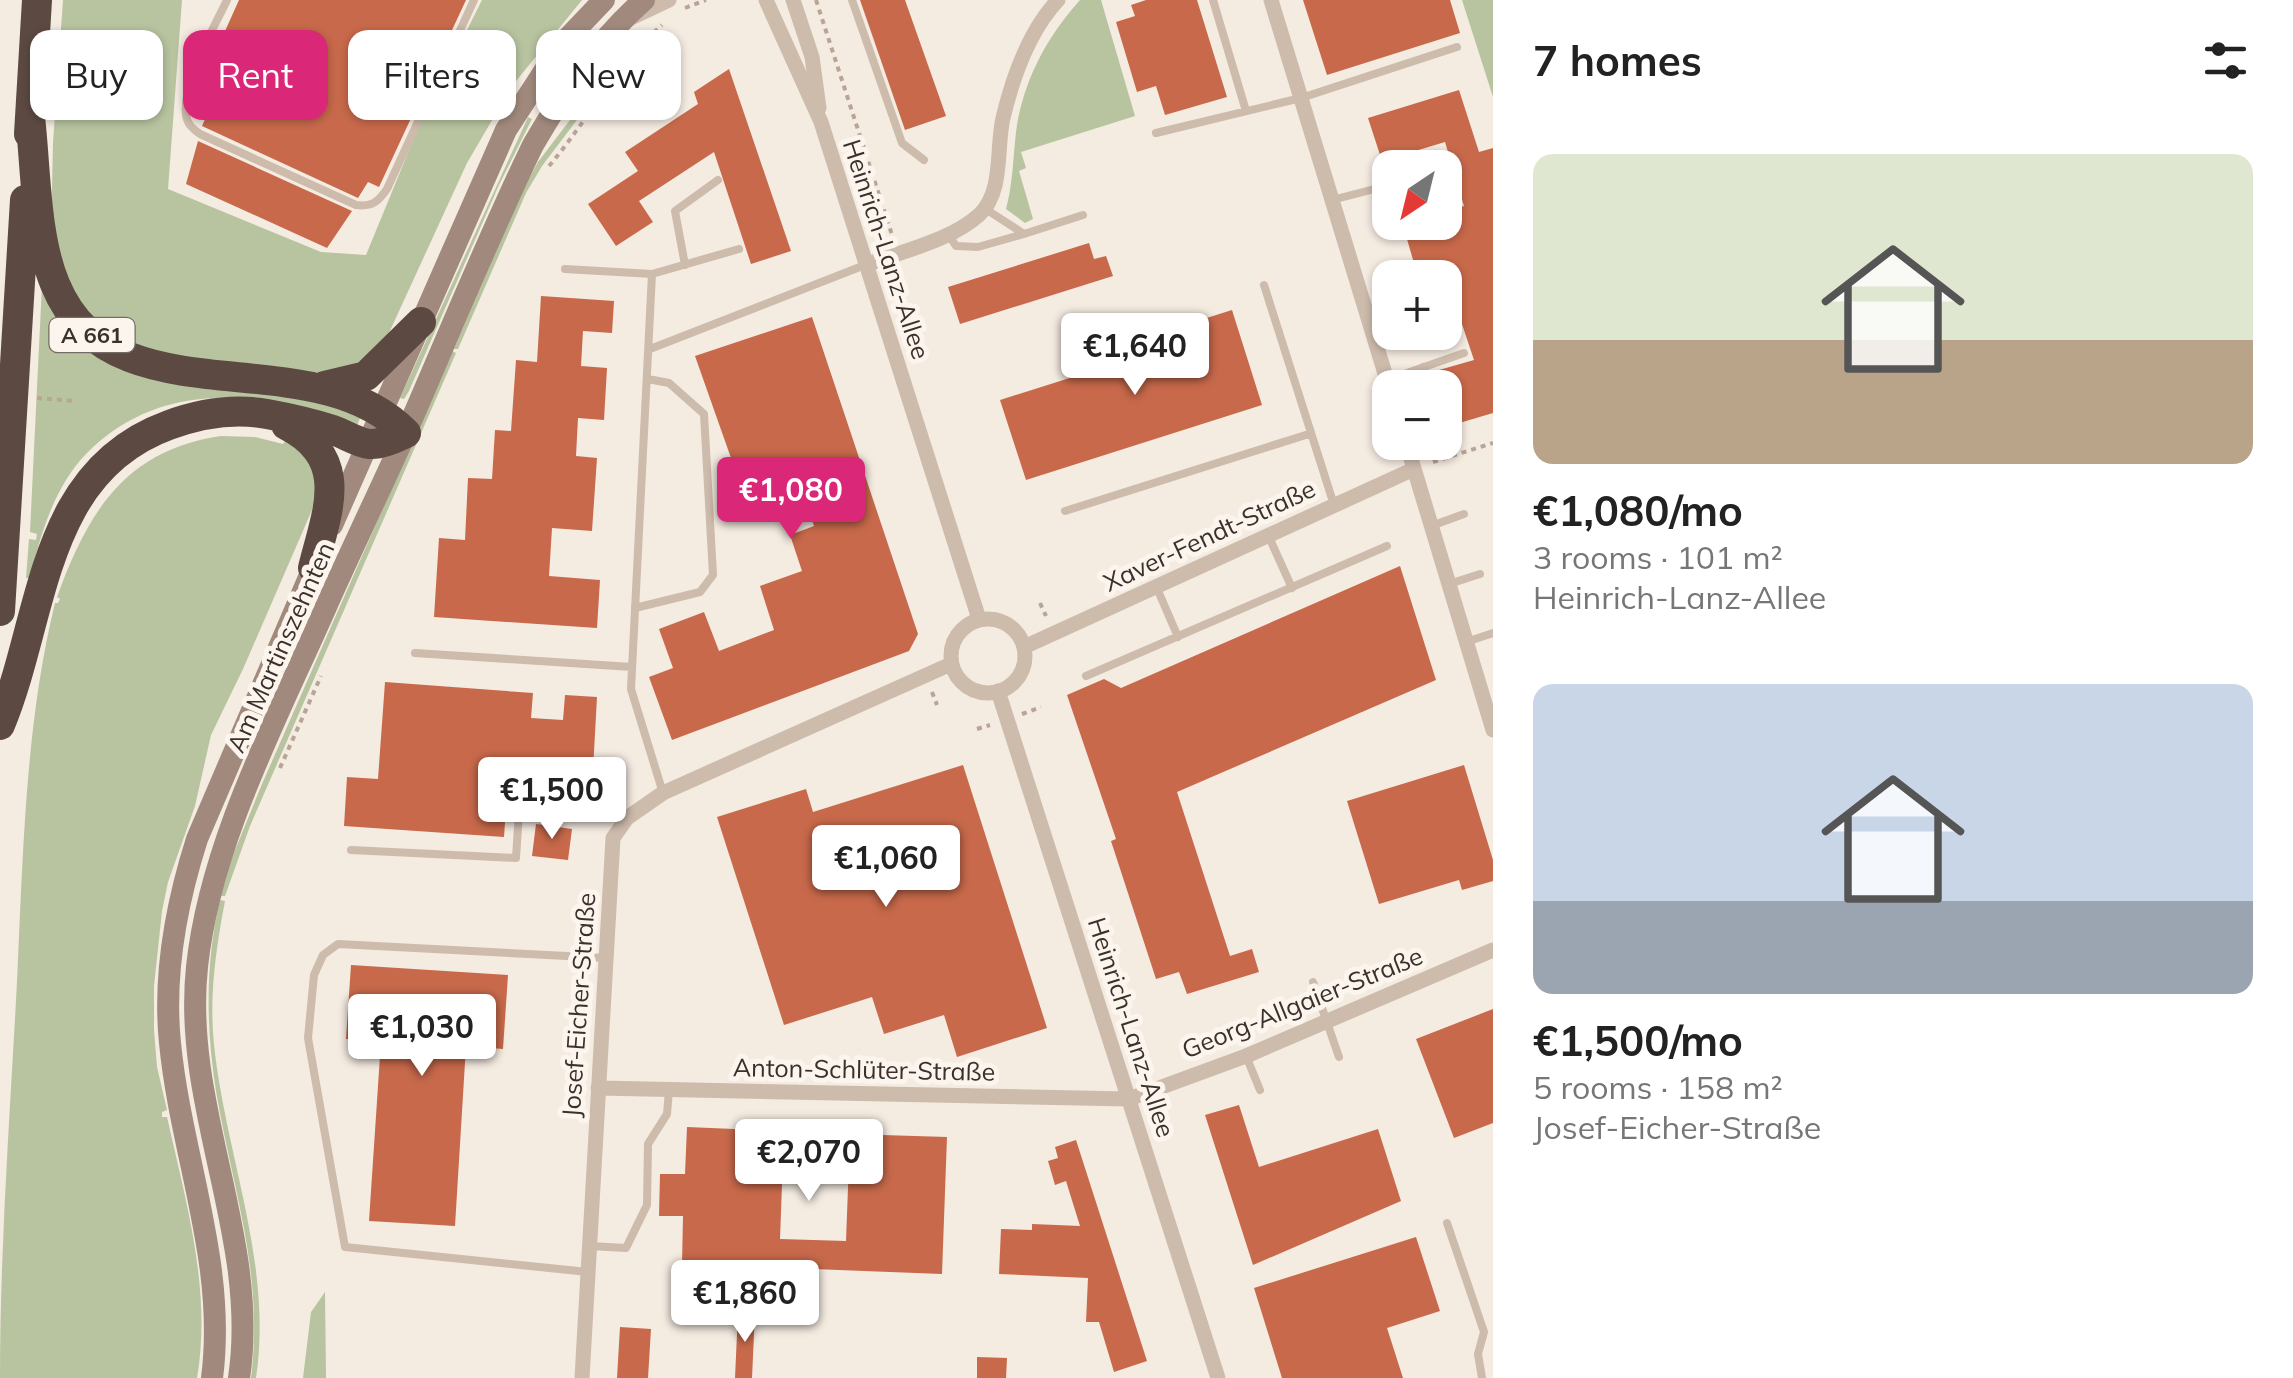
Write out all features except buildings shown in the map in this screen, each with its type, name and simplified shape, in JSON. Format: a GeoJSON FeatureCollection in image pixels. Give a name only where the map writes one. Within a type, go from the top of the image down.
{"type":"FeatureCollection","features":[{"type":"Feature","properties":{"kind":"highway","name":"A 661"},"geometry":{"type":"LineString","coordinates":[[34,30],[36,0]]}},
{"type":"Feature","properties":{"kind":"highway","name":"A 661"},"geometry":{"type":"LineString","coordinates":[[0,611],[30,117]]}},
{"type":"Feature","properties":{"kind":"highway","name":"A 661"},"geometry":{"type":"LineString","coordinates":[[30,120],[46,259],[56,286],[84,328],[119,353],[162,368],[316,387],[349,397],[394,423]]}},
{"type":"Feature","properties":{"kind":"highway","name":"A 661"},"geometry":{"type":"LineString","coordinates":[[316,387],[336,386],[366,376],[421,322]]}},
{"type":"Feature","properties":{"kind":"highway"},"geometry":{"type":"LineString","coordinates":[[0,725],[24,657],[48,560],[75,502],[123,448],[164,427],[209,414],[256,412],[292,418],[368,444],[394,423]]}},
{"type":"Feature","properties":{"kind":"highway"},"geometry":{"type":"LineString","coordinates":[[256,412],[300,432],[327,464],[330,490],[313,568]]}},
{"type":"Feature","properties":{"kind":"main road","name":"Am Martinszehnten"},"geometry":{"type":"LineString","coordinates":[[239,1378],[243,1322],[240,1269],[198,1046],[196,972],[203,924],[222,852],[394,423],[533,146],[580,70],[644,0]]}},
{"type":"Feature","properties":{"kind":"main road","name":"Am Martinszehnten"},"geometry":{"type":"LineString","coordinates":[[394,423],[421,322],[506,130],[534,83],[599,3]]}},
{"type":"Feature","properties":{"kind":"main road","name":"Am Martinszehnten"},"geometry":{"type":"LineString","coordinates":[[212,1378],[215,1293],[171,1054],[170,961],[185,878],[197,839],[368,444]]}},
{"type":"Feature","properties":{"kind":"street","name":"Heinrich-Lanz-Allee"},"geometry":{"type":"LineString","coordinates":[[793,0],[812,57],[821,122]]}},
{"type":"Feature","properties":{"kind":"street"},"geometry":{"type":"LineString","coordinates":[[866,264],[948,234],[981,214],[994,189],[1002,122],[1014,79],[1039,20],[1058,0]]}},
{"type":"Feature","properties":{"kind":"street"},"geometry":{"type":"LineString","coordinates":[[1271,0],[1372,332]]}},
{"type":"Feature","properties":{"kind":"street","name":"Heinrich-Lanz-Allee"},"geometry":{"type":"LineString","coordinates":[[766,4],[821,122],[979,619]]}},
{"type":"Feature","properties":{"kind":"street"},"geometry":{"type":"LineString","coordinates":[[621,22],[672,6]]}},
{"type":"Feature","properties":{"kind":"street"},"geometry":{"type":"LineString","coordinates":[[1412,460],[1493,730]]}},
{"type":"Feature","properties":{"kind":"street","name":"Xaver-Fendt-Straße"},"geometry":{"type":"LineString","coordinates":[[1024,646],[1414,468]]}},
{"type":"Feature","properties":{"kind":"street"},"geometry":{"type":"LineString","coordinates":[[979,619],[1009,625],[1024,646],[1018,676],[998,691],[972,689],[958,678],[952,664],[956,636],[979,619]]}},
{"type":"Feature","properties":{"kind":"street"},"geometry":{"type":"LineString","coordinates":[[627,818],[663,793],[952,664]]}},
{"type":"Feature","properties":{"kind":"street","name":"Heinrich-Lanz-Allee"},"geometry":{"type":"LineString","coordinates":[[998,691],[1218,1378]]}},
{"type":"Feature","properties":{"kind":"street","name":"Josef-Eicher-Straße"},"geometry":{"type":"LineString","coordinates":[[582,1378],[614,838],[627,818]]}},
{"type":"Feature","properties":{"kind":"street","name":"Georg-Allgaier-Straße"},"geometry":{"type":"LineString","coordinates":[[1129,1099],[1246,1056],[1493,950]]}},
{"type":"Feature","properties":{"kind":"street","name":"Anton-Schlüter-Straße"},"geometry":{"type":"LineString","coordinates":[[598,1088],[1129,1099]]}},
{"type":"Feature","properties":{"kind":"lane"},"geometry":{"type":"LineString","coordinates":[[226,0],[190,85],[185,114],[188,124],[217,142],[356,205],[366,206],[380,200],[388,189],[474,0]]}},
{"type":"Feature","properties":{"kind":"lane"},"geometry":{"type":"LineString","coordinates":[[852,0],[902,143],[924,160]]}},
{"type":"Feature","properties":{"kind":"lane"},"geometry":{"type":"LineString","coordinates":[[1213,0],[1246,112]]}},
{"type":"Feature","properties":{"kind":"lane"},"geometry":{"type":"LineString","coordinates":[[1156,133],[1301,98],[1457,47]]}},
{"type":"Feature","properties":{"kind":"lane"},"geometry":{"type":"LineString","coordinates":[[685,264],[675,210],[718,180]]}},
{"type":"Feature","properties":{"kind":"lane"},"geometry":{"type":"LineString","coordinates":[[1332,200],[1372,190]]}},
{"type":"Feature","properties":{"kind":"lane"},"geometry":{"type":"LineString","coordinates":[[984,208],[1024,234]]}},
{"type":"Feature","properties":{"kind":"lane"},"geometry":{"type":"LineString","coordinates":[[948,234],[956,246],[978,247],[1084,215]]}},
{"type":"Feature","properties":{"kind":"lane"},"geometry":{"type":"LineString","coordinates":[[564,269],[652,274],[739,249]]}},
{"type":"Feature","properties":{"kind":"lane"},"geometry":{"type":"LineString","coordinates":[[650,350],[866,264]]}},
{"type":"Feature","properties":{"kind":"lane"},"geometry":{"type":"LineString","coordinates":[[652,274],[630,689],[663,793]]}},
{"type":"Feature","properties":{"kind":"lane"},"geometry":{"type":"LineString","coordinates":[[1264,285],[1334,505]]}},
{"type":"Feature","properties":{"kind":"lane"},"geometry":{"type":"LineString","coordinates":[[1418,370],[1464,353]]}},
{"type":"Feature","properties":{"kind":"lane"},"geometry":{"type":"LineString","coordinates":[[635,608],[700,592],[713,576],[704,414],[669,383],[648,380]]}},
{"type":"Feature","properties":{"kind":"lane"},"geometry":{"type":"LineString","coordinates":[[1065,511],[1309,434]]}},
{"type":"Feature","properties":{"kind":"lane"},"geometry":{"type":"LineString","coordinates":[[1431,526],[1464,514]]}},
{"type":"Feature","properties":{"kind":"lane"},"geometry":{"type":"LineString","coordinates":[[1268,535],[1292,588]]}},
{"type":"Feature","properties":{"kind":"lane"},"geometry":{"type":"LineString","coordinates":[[1086,676],[1387,546]]}},
{"type":"Feature","properties":{"kind":"lane"},"geometry":{"type":"LineString","coordinates":[[1449,584],[1480,574]]}},
{"type":"Feature","properties":{"kind":"lane"},"geometry":{"type":"LineString","coordinates":[[1156,586],[1178,637]]}},
{"type":"Feature","properties":{"kind":"lane"},"geometry":{"type":"LineString","coordinates":[[1466,642],[1493,633]]}},
{"type":"Feature","properties":{"kind":"lane"},"geometry":{"type":"LineString","coordinates":[[414,653],[632,667]]}},
{"type":"Feature","properties":{"kind":"lane"},"geometry":{"type":"LineString","coordinates":[[351,850],[516,858],[520,796],[589,801],[627,818]]}},
{"type":"Feature","properties":{"kind":"lane"},"geometry":{"type":"LineString","coordinates":[[588,1272],[345,1246],[308,1038],[314,975],[323,955],[338,944],[606,958]]}},
{"type":"Feature","properties":{"kind":"lane"},"geometry":{"type":"LineString","coordinates":[[1312,982],[1339,1057]]}},
{"type":"Feature","properties":{"kind":"lane"},"geometry":{"type":"LineString","coordinates":[[1246,1056],[1260,1090]]}},
{"type":"Feature","properties":{"kind":"lane"},"geometry":{"type":"LineString","coordinates":[[589,1246],[626,1248],[647,1204],[648,1144],[667,1114],[669,1090]]}},
{"type":"Feature","properties":{"kind":"lane"},"geometry":{"type":"LineString","coordinates":[[1447,1224],[1484,1332],[1478,1354],[1482,1378]]}},
{"type":"Feature","properties":{"kind":"path"},"geometry":{"type":"LineString","coordinates":[[672,6],[706,0]]}},
{"type":"Feature","properties":{"kind":"path"},"geometry":{"type":"LineString","coordinates":[[816,0],[898,252]]}},
{"type":"Feature","properties":{"kind":"path"},"geometry":{"type":"LineString","coordinates":[[545,170],[620,70],[664,24]]}},
{"type":"Feature","properties":{"kind":"path"},"geometry":{"type":"LineString","coordinates":[[13,396],[76,401]]}},
{"type":"Feature","properties":{"kind":"path"},"geometry":{"type":"LineString","coordinates":[[1434,462],[1493,443]]}},
{"type":"Feature","properties":{"kind":"path"},"geometry":{"type":"LineString","coordinates":[[1040,603],[1051,626]]}},
{"type":"Feature","properties":{"kind":"path"},"geometry":{"type":"LineString","coordinates":[[274,782],[327,662]]}},
{"type":"Feature","properties":{"kind":"path"},"geometry":{"type":"LineString","coordinates":[[928,685],[938,704]]}},
{"type":"Feature","properties":{"kind":"green space"},"geometry":{"type":"Polygon","coordinates":[[[63,0],[182,0],[168,189],[321,252],[366,255],[422,120],[492,120],[467,163],[383,346],[355,367],[332,374],[154,355],[100,327],[64,279],[51,235],[55,120],[163,120],[163,30],[61,30],[63,0]]]}},
{"type":"Feature","properties":{"kind":"green space"},"geometry":{"type":"Polygon","coordinates":[[[482,0],[582,0],[558,30],[536,30],[536,57],[516,81],[516,30],[467,30],[482,0]]]}},
{"type":"Feature","properties":{"kind":"green space"},"geometry":{"type":"Polygon","coordinates":[[[1080,0],[1101,0],[1135,116],[1021,152],[1026,168],[1019,171],[1033,219],[1025,223],[1006,209],[1019,113],[1038,61],[1080,0]]]}},
{"type":"Feature","properties":{"kind":"green space"},"geometry":{"type":"Polygon","coordinates":[[[1462,0],[1493,0],[1493,97],[1462,0]]]}},
{"type":"Feature","properties":{"kind":"green space"},"geometry":{"type":"Polygon","coordinates":[[[528,117],[532,119],[409,391],[404,399],[400,398],[528,117]]]}},
{"type":"Feature","properties":{"kind":"green space"},"geometry":{"type":"Polygon","coordinates":[[[570,120],[577,120],[526,193],[458,349],[454,349],[521,193],[538,162],[570,120]]]}},
{"type":"Feature","properties":{"kind":"green space"},"geometry":{"type":"Polygon","coordinates":[[[42,285],[73,330],[319,396],[360,418],[357,426],[287,405],[251,399],[181,402],[147,412],[116,429],[75,467],[50,513],[30,578],[26,578],[29,539],[36,540],[37,534],[30,532],[42,285]]]}},
{"type":"Feature","properties":{"kind":"green space"},"geometry":{"type":"Polygon","coordinates":[[[452,351],[456,353],[250,826],[225,896],[221,896],[262,784],[452,351]]]}},
{"type":"Feature","properties":{"kind":"green space"},"geometry":{"type":"Polygon","coordinates":[[[221,436],[255,437],[283,444],[286,440],[311,462],[316,486],[312,510],[211,735],[195,806],[162,911],[154,1030],[167,1110],[162,1117],[167,1117],[195,1247],[201,1312],[197,1378],[0,1378],[27,791],[37,696],[55,603],[60,599],[57,597],[82,538],[115,490],[159,455],[221,436]]]}},
{"type":"Feature","properties":{"kind":"green space"},"geometry":{"type":"Polygon","coordinates":[[[220,900],[225,901],[214,972],[214,1045],[253,1252],[260,1336],[256,1378],[251,1378],[254,1339],[250,1267],[210,1043],[210,971],[220,900]]]}},
{"type":"Feature","properties":{"kind":"green space"},"geometry":{"type":"Polygon","coordinates":[[[325,1292],[326,1378],[303,1378],[311,1312],[325,1292]]]}}]}
